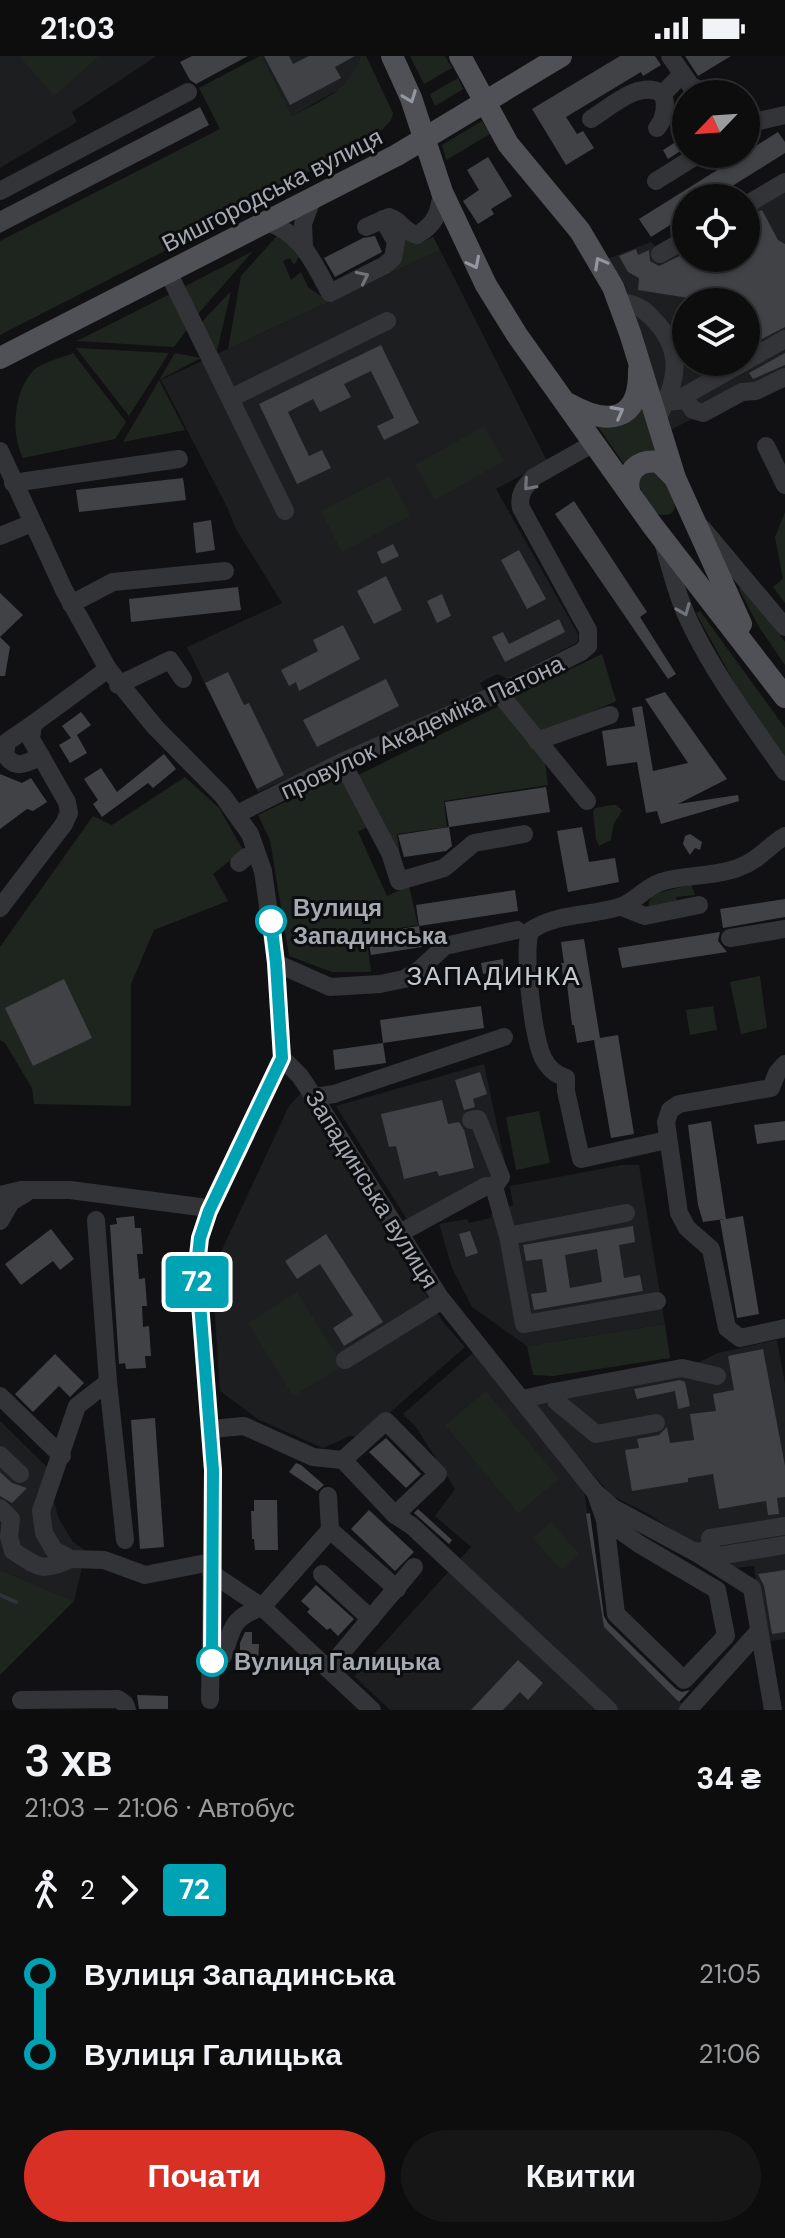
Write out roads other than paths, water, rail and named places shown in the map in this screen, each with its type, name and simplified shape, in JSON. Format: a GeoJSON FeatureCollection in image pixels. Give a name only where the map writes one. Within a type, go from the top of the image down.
{"type":"FeatureCollection","features":[{"type":"Feature","properties":{"kind":"main road"},"geometry":{"type":"LineString","coordinates":[[392,56],[411,98],[442,192],[486,285],[517,335],[656,530],[785,697]]}},
{"type":"Feature","properties":{"kind":"main road"},"geometry":{"type":"LineString","coordinates":[[460,56],[508,144],[580,231],[628,303],[639,362],[637,393],[629,407],[618,415],[602,419],[565,402]]}},
{"type":"Feature","properties":{"kind":"main road","name":"Вишгородська вулиця"},"geometry":{"type":"LineString","coordinates":[[0,358],[424,139],[561,56]]}},
{"type":"Feature","properties":{"kind":"main road"},"geometry":{"type":"LineString","coordinates":[[639,362],[668,407],[675,478],[757,657]]}},
{"type":"Feature","properties":{"kind":"main road"},"geometry":{"type":"LineString","coordinates":[[629,491],[628,476],[641,463],[659,462],[675,478]]}},
{"type":"Feature","properties":{"kind":"main road"},"geometry":{"type":"LineString","coordinates":[[656,530],[675,521],[686,507]]}},
{"type":"Feature","properties":{"kind":"street"},"geometry":{"type":"LineString","coordinates":[[670,56],[686,80]]}},
{"type":"Feature","properties":{"kind":"street"},"geometry":{"type":"LineString","coordinates":[[663,94],[681,75]]}},
{"type":"Feature","properties":{"kind":"street"},"geometry":{"type":"LineString","coordinates":[[591,119],[642,88],[654,88],[663,94],[665,108],[657,128]]}},
{"type":"Feature","properties":{"kind":"street"},"geometry":{"type":"LineString","coordinates":[[0,191],[188,92]]}},
{"type":"Feature","properties":{"kind":"street"},"geometry":{"type":"LineString","coordinates":[[760,123],[782,123]]}},
{"type":"Feature","properties":{"kind":"street"},"geometry":{"type":"LineString","coordinates":[[656,181],[677,168]]}},
{"type":"Feature","properties":{"kind":"street"},"geometry":{"type":"LineString","coordinates":[[760,197],[785,182]]}},
{"type":"Feature","properties":{"kind":"street"},"geometry":{"type":"LineString","coordinates":[[312,199],[303,224],[330,293],[393,258],[396,242],[375,223],[394,218],[405,232],[417,235],[430,228],[439,215],[442,192]]}},
{"type":"Feature","properties":{"kind":"street"},"geometry":{"type":"LineString","coordinates":[[266,222],[288,232],[312,251]]}},
{"type":"Feature","properties":{"kind":"street"},"geometry":{"type":"LineString","coordinates":[[660,254],[672,247]]}},
{"type":"Feature","properties":{"kind":"street"},"geometry":{"type":"LineString","coordinates":[[168,272],[285,511]]}},
{"type":"Feature","properties":{"kind":"street"},"geometry":{"type":"LineString","coordinates":[[628,303],[649,314],[667,335],[674,353],[675,370],[668,407]]}},
{"type":"Feature","properties":{"kind":"street"},"geometry":{"type":"LineString","coordinates":[[231,398],[387,321]]}},
{"type":"Feature","properties":{"kind":"street"},"geometry":{"type":"LineString","coordinates":[[760,353],[785,339]]}},
{"type":"Feature","properties":{"kind":"street"},"geometry":{"type":"LineString","coordinates":[[668,407],[720,376]]}},
{"type":"Feature","properties":{"kind":"street"},"geometry":{"type":"LineString","coordinates":[[668,407],[686,400],[693,410],[703,413],[742,392],[756,391],[785,377]]}},
{"type":"Feature","properties":{"kind":"street","name":"провулок Академіка Патона"},"geometry":{"type":"LineString","coordinates":[[237,814],[342,762],[499,693],[588,646],[588,630],[521,508],[519,499],[534,477],[594,443]]}},
{"type":"Feature","properties":{"kind":"street"},"geometry":{"type":"LineString","coordinates":[[766,446],[785,485]]}},
{"type":"Feature","properties":{"kind":"street"},"geometry":{"type":"LineString","coordinates":[[0,451],[71,604],[113,677],[237,814],[250,834],[263,871],[276,963],[282,1058],[209,1211],[200,1238],[197,1281],[213,1470],[212,1661],[208,1707]]}},
{"type":"Feature","properties":{"kind":"street"},"geometry":{"type":"LineString","coordinates":[[13,483],[179,459]]}},
{"type":"Feature","properties":{"kind":"street"},"geometry":{"type":"LineString","coordinates":[[686,507],[785,627]]}},
{"type":"Feature","properties":{"kind":"street"},"geometry":{"type":"LineString","coordinates":[[0,536],[32,523]]}},
{"type":"Feature","properties":{"kind":"street"},"geometry":{"type":"LineString","coordinates":[[656,530],[691,625],[732,696],[785,772]]}},
{"type":"Feature","properties":{"kind":"street"},"geometry":{"type":"LineString","coordinates":[[71,604],[113,582],[225,571]]}},
{"type":"Feature","properties":{"kind":"street"},"geometry":{"type":"LineString","coordinates":[[41,756],[20,765],[13,764],[5,754],[7,742],[113,677],[170,660],[183,679]]}},
{"type":"Feature","properties":{"kind":"street"},"geometry":{"type":"LineString","coordinates":[[499,693],[587,801]]}},
{"type":"Feature","properties":{"kind":"street"},"geometry":{"type":"LineString","coordinates":[[537,741],[610,715]]}},
{"type":"Feature","properties":{"kind":"street"},"geometry":{"type":"LineString","coordinates":[[0,908],[68,818],[67,802],[30,734],[33,724]]}},
{"type":"Feature","properties":{"kind":"street"},"geometry":{"type":"LineString","coordinates":[[342,762],[390,853],[399,881],[444,868],[474,843],[524,834]]}},
{"type":"Feature","properties":{"kind":"street"},"geometry":{"type":"LineString","coordinates":[[667,1140],[581,1159],[566,1078],[552,1072],[542,1056],[526,960],[530,931],[550,920],[622,907],[648,887],[661,882],[736,869],[754,861],[766,847],[785,836]]}},
{"type":"Feature","properties":{"kind":"street"},"geometry":{"type":"LineString","coordinates":[[622,907],[645,916],[699,905]]}},
{"type":"Feature","properties":{"kind":"street"},"geometry":{"type":"LineString","coordinates":[[730,938],[785,929]]}},
{"type":"Feature","properties":{"kind":"street"},"geometry":{"type":"LineString","coordinates":[[276,963],[330,987],[380,984],[404,979],[445,946],[517,930]]}},
{"type":"Feature","properties":{"kind":"street"},"geometry":{"type":"LineString","coordinates":[[314,1097],[334,1094],[504,1037]]}},
{"type":"Feature","properties":{"kind":"street","name":"Западинська вулиця"},"geometry":{"type":"LineString","coordinates":[[282,1058],[300,1076],[314,1097],[442,1300],[595,1492],[613,1508],[700,1555],[752,1588],[759,1631]]}},
{"type":"Feature","properties":{"kind":"street"},"geometry":{"type":"LineString","coordinates":[[785,1064],[777,1073],[778,1092],[679,1104],[666,1115],[679,1213],[687,1228],[711,1249],[727,1328],[740,1338],[785,1328]]}},
{"type":"Feature","properties":{"kind":"street"},"geometry":{"type":"LineString","coordinates":[[471,1120],[478,1119],[501,1177],[494,1187]]}},
{"type":"Feature","properties":{"kind":"street"},"geometry":{"type":"LineString","coordinates":[[0,1183],[26,1190],[103,1193],[200,1207],[209,1211]]}},
{"type":"Feature","properties":{"kind":"street"},"geometry":{"type":"LineString","coordinates":[[400,1233],[486,1186],[494,1187]]}},
{"type":"Feature","properties":{"kind":"street"},"geometry":{"type":"LineString","coordinates":[[494,1187],[508,1236],[524,1324],[657,1301]]}},
{"type":"Feature","properties":{"kind":"street"},"geometry":{"type":"LineString","coordinates":[[0,1195],[26,1190]]}},
{"type":"Feature","properties":{"kind":"street"},"geometry":{"type":"LineString","coordinates":[[0,1221],[11,1202],[26,1190]]}},
{"type":"Feature","properties":{"kind":"street"},"geometry":{"type":"LineString","coordinates":[[508,1236],[626,1213]]}},
{"type":"Feature","properties":{"kind":"street"},"geometry":{"type":"LineString","coordinates":[[96,1220],[108,1382],[125,1540]]}},
{"type":"Feature","properties":{"kind":"street"},"geometry":{"type":"LineString","coordinates":[[345,1360],[442,1300]]}},
{"type":"Feature","properties":{"kind":"street"},"geometry":{"type":"LineString","coordinates":[[523,1399],[682,1368],[717,1376]]}},
{"type":"Feature","properties":{"kind":"street"},"geometry":{"type":"LineString","coordinates":[[71,1559],[54,1550],[44,1533],[41,1511],[77,1406],[108,1382]]}},
{"type":"Feature","properties":{"kind":"street"},"geometry":{"type":"LineString","coordinates":[[554,1392],[556,1401],[596,1434],[656,1423]]}},
{"type":"Feature","properties":{"kind":"street"},"geometry":{"type":"LineString","coordinates":[[0,1396],[62,1456]]}},
{"type":"Feature","properties":{"kind":"street"},"geometry":{"type":"LineString","coordinates":[[343,1460],[386,1421],[438,1474],[395,1515]]}},
{"type":"Feature","properties":{"kind":"street"},"geometry":{"type":"LineString","coordinates":[[210,1429],[244,1426],[313,1457],[343,1460],[395,1515],[412,1526],[609,1710]]}},
{"type":"Feature","properties":{"kind":"street"},"geometry":{"type":"LineString","coordinates":[[0,1455],[20,1474]]}},
{"type":"Feature","properties":{"kind":"street"},"geometry":{"type":"LineString","coordinates":[[595,1492],[597,1505],[605,1520],[616,1614],[684,1680],[726,1636],[717,1590],[605,1520]]}},
{"type":"Feature","properties":{"kind":"street"},"geometry":{"type":"LineString","coordinates":[[212,1661],[223,1656],[231,1631],[241,1615],[262,1607],[330,1530],[328,1496]]}},
{"type":"Feature","properties":{"kind":"street"},"geometry":{"type":"LineString","coordinates":[[0,1508],[11,1519],[4,1538],[13,1551],[34,1565],[49,1568],[71,1559],[104,1560],[145,1575],[211,1568],[262,1607],[372,1710]]}},
{"type":"Feature","properties":{"kind":"street"},"geometry":{"type":"LineString","coordinates":[[700,1555],[711,1549],[710,1538],[785,1526]]}},
{"type":"Feature","properties":{"kind":"street"},"geometry":{"type":"LineString","coordinates":[[330,1530],[397,1589]]}},
{"type":"Feature","properties":{"kind":"street"},"geometry":{"type":"LineString","coordinates":[[700,1555],[785,1545]]}},
{"type":"Feature","properties":{"kind":"street"},"geometry":{"type":"LineString","coordinates":[[328,1669],[414,1567]]}},
{"type":"Feature","properties":{"kind":"street"},"geometry":{"type":"LineString","coordinates":[[322,1574],[371,1619]]}},
{"type":"Feature","properties":{"kind":"street"},"geometry":{"type":"LineString","coordinates":[[688,1710],[759,1631]]}},
{"type":"Feature","properties":{"kind":"street"},"geometry":{"type":"LineString","coordinates":[[759,1631],[773,1710]]}},
{"type":"Feature","properties":{"kind":"street"},"geometry":{"type":"LineString","coordinates":[[21,1700],[118,1699],[127,1710]]}},
{"type":"Feature","properties":{"kind":"waterway"},"geometry":{"type":"LineString","coordinates":[[0,1595],[16,1602]]}},
{"type":"Feature","properties":{"kind":"place","name":"Вулиця Западинська"},"geometry":{"type":"Point","coordinates":[271,921]}},
{"type":"Feature","properties":{"kind":"place","name":"Вулиця Галицька"},"geometry":{"type":"Point","coordinates":[212,1661]}},
{"type":"Feature","properties":{"kind":"district","name":"ЗАПАДИНКА"},"geometry":{"type":"Point","coordinates":[494,976]}}]}
